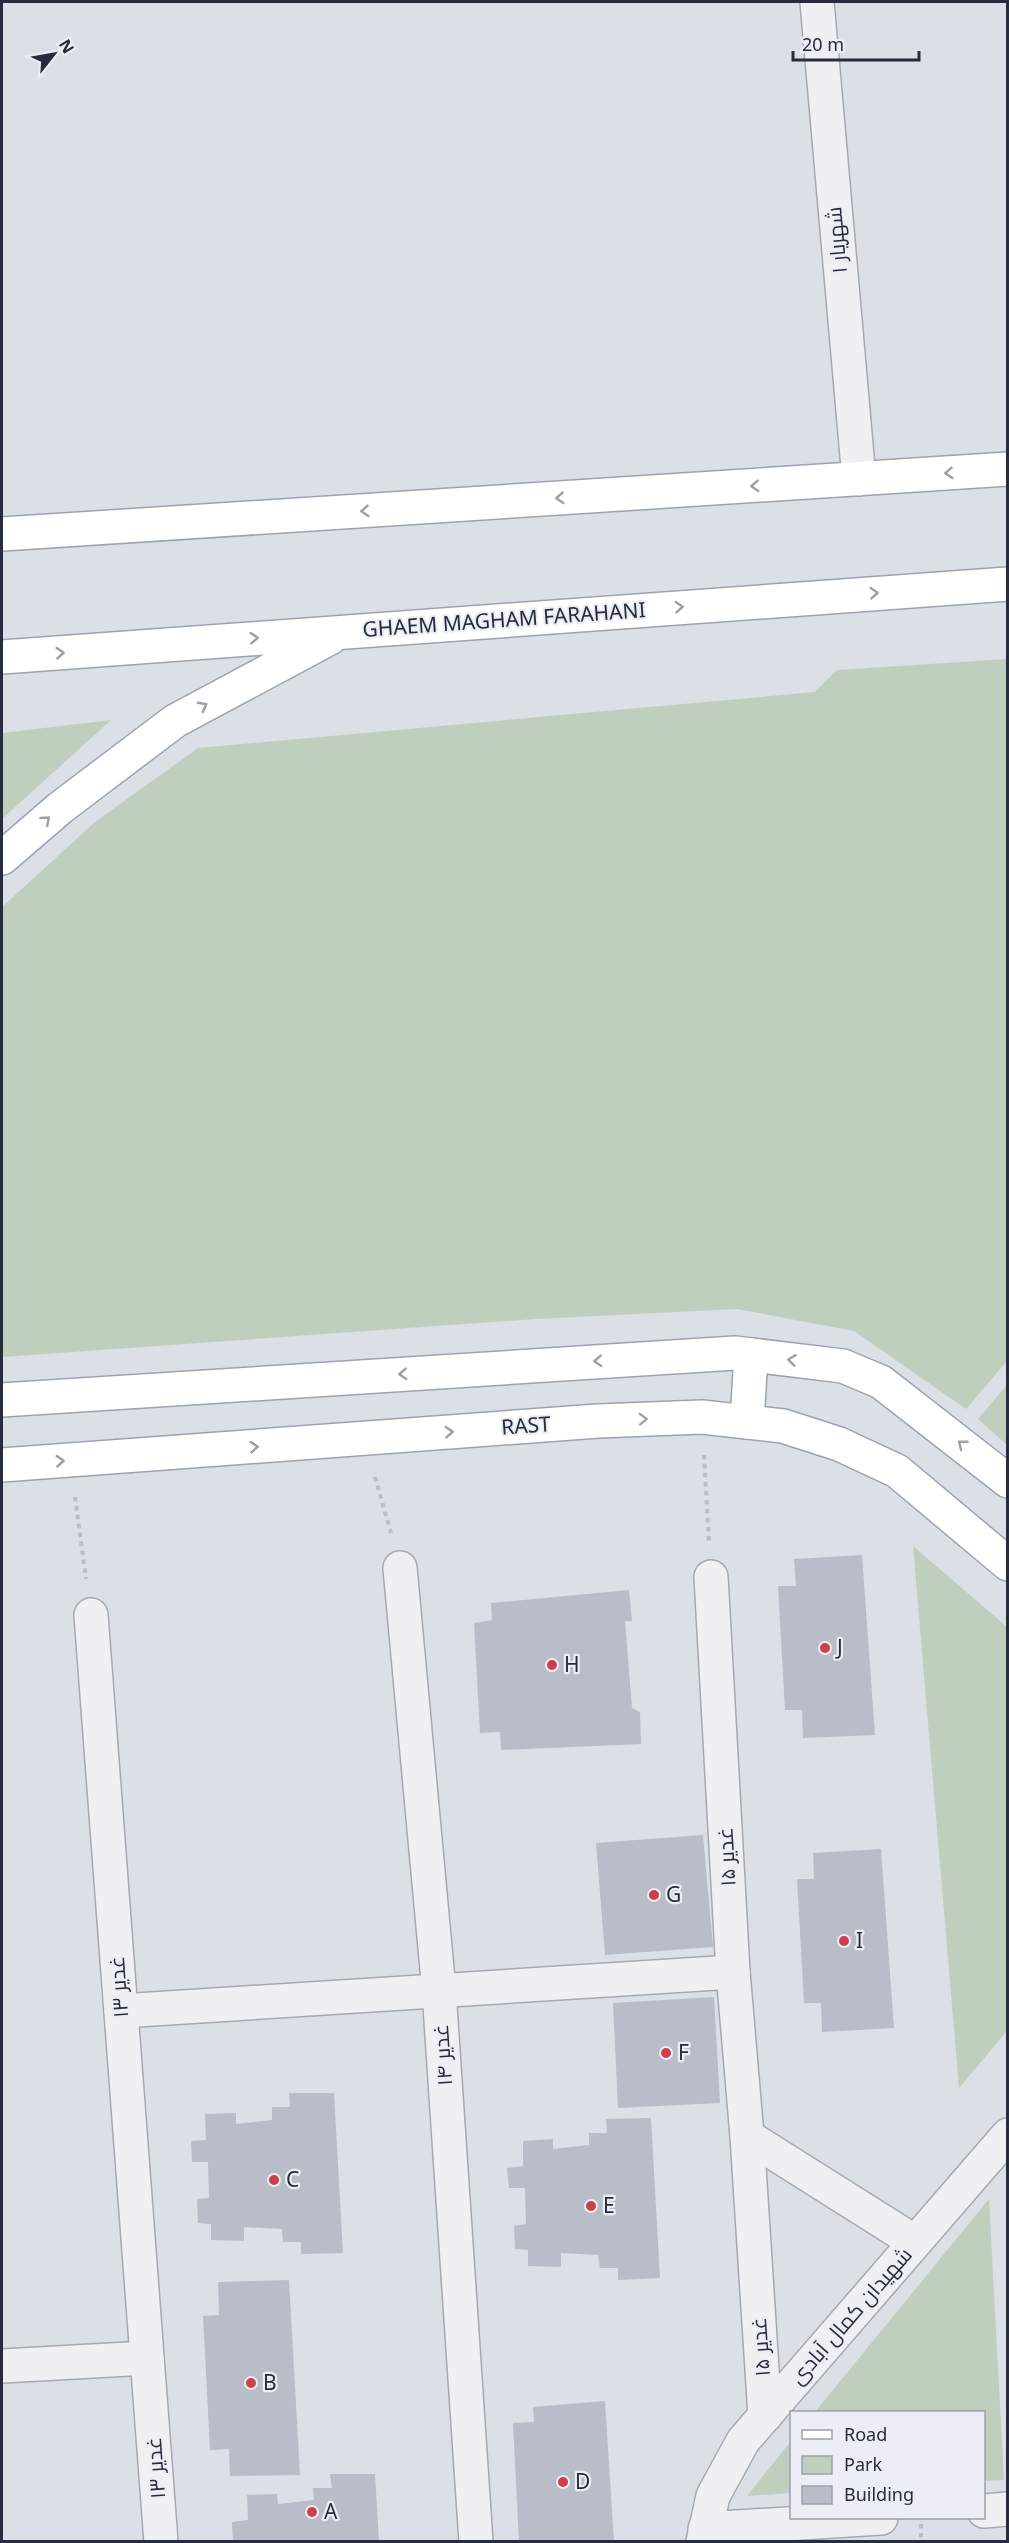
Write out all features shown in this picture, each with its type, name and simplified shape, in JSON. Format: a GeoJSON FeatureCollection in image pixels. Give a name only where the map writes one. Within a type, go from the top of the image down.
{"type":"FeatureCollection","features":[{"type":"Feature","properties":{"kind":"main road"},"geometry":{"type":"LineString","coordinates":[[2,534],[1008,469]]}},
{"type":"Feature","properties":{"kind":"main road","name":"GHAEM MAGHAM FARAHANI"},"geometry":{"type":"LineString","coordinates":[[2,657],[1008,584]]}},
{"type":"Feature","properties":{"kind":"main road"},"geometry":{"type":"LineString","coordinates":[[2,858],[60,808],[175,721],[343,632]]}},
{"type":"Feature","properties":{"kind":"main road"},"geometry":{"type":"LineString","coordinates":[[2,1400],[735,1353],[843,1366],[881,1382],[1008,1481]]}},
{"type":"Feature","properties":{"kind":"main road"},"geometry":{"type":"LineString","coordinates":[[747,1422],[751,1355]]}},
{"type":"Feature","properties":{"kind":"main road","name":"RAST"},"geometry":{"type":"LineString","coordinates":[[2,1465],[598,1421],[702,1417],[783,1426],[839,1444],[897,1471],[1008,1564]]}},
{"type":"Feature","properties":{"kind":"street","name":"شهریار ۱"},"geometry":{"type":"LineString","coordinates":[[818,2],[859,479]]}},
{"type":"Feature","properties":{"kind":"street","name":"غدیر ۱۴"},"geometry":{"type":"LineString","coordinates":[[400,1568],[439,1991],[476,2541]]}},
{"type":"Feature","properties":{"kind":"street","name":"غدیر ۱۵"},"geometry":{"type":"LineString","coordinates":[[711,1578],[733,1972],[747,2136],[765,2416]]}},
{"type":"Feature","properties":{"kind":"street","name":"غدیر ۱۳"},"geometry":{"type":"LineString","coordinates":[[91,1615],[161,2541]]}},
{"type":"Feature","properties":{"kind":"street"},"geometry":{"type":"LineString","coordinates":[[121,2011],[733,1972]]}},
{"type":"Feature","properties":{"kind":"street","name":"شهیدان کمال آبادی"},"geometry":{"type":"LineString","coordinates":[[704,2535],[713,2496],[743,2441],[1008,2135]]}},
{"type":"Feature","properties":{"kind":"street"},"geometry":{"type":"LineString","coordinates":[[747,2136],[915,2242]]}},
{"type":"Feature","properties":{"kind":"street"},"geometry":{"type":"LineString","coordinates":[[2,2366],[147,2358]]}},
{"type":"Feature","properties":{"kind":"street"},"geometry":{"type":"LineString","coordinates":[[985,2511],[1008,2509]]}},
{"type":"Feature","properties":{"kind":"street"},"geometry":{"type":"LineString","coordinates":[[704,2535],[861,2519]]}},
{"type":"Feature","properties":{"kind":"path"},"geometry":{"type":"LineString","coordinates":[[702,1417],[711,1578]]}},
{"type":"Feature","properties":{"kind":"path"},"geometry":{"type":"LineString","coordinates":[[365,1439],[400,1568]]}},
{"type":"Feature","properties":{"kind":"path"},"geometry":{"type":"LineString","coordinates":[[70,1460],[91,1615]]}},
{"type":"Feature","properties":{"kind":"path"},"geometry":{"type":"LineString","coordinates":[[920,2519],[921,2541]]}},
{"type":"Feature","properties":{"kind":"green space"},"geometry":{"type":"Polygon","coordinates":[[[1007,659],[1007,1361],[966,1409],[854,1331],[737,1309],[536,1319],[2,1357],[2,907],[95,822],[198,748],[815,692],[837,670],[1007,659]]]}},
{"type":"Feature","properties":{"kind":"green space"},"geometry":{"type":"Polygon","coordinates":[[[111,720],[2,819],[2,733],[111,720]]]}},
{"type":"Feature","properties":{"kind":"green space"},"geometry":{"type":"Polygon","coordinates":[[[1007,1385],[1007,1445],[978,1419],[1007,1385]]]}},
{"type":"Feature","properties":{"kind":"green space"},"geometry":{"type":"Polygon","coordinates":[[[913,1546],[1007,1627],[1007,2031],[959,2088],[913,1546]]]}},
{"type":"Feature","properties":{"kind":"green space"},"geometry":{"type":"Polygon","coordinates":[[[989,2199],[1004,2480],[985,2481],[985,2411],[816,2411],[989,2199]]]}},
{"type":"Feature","properties":{"kind":"green space"},"geometry":{"type":"Polygon","coordinates":[[[790,2442],[790,2493],[747,2496],[790,2442]]]}},
{"type":"Feature","properties":{"kind":"building","name":"J"},"geometry":{"type":"Polygon","coordinates":[[[862,1555],[875,1735],[803,1738],[802,1710],[785,1710],[778,1586],[796,1586],[794,1559],[862,1555]]]}},
{"type":"Feature","properties":{"kind":"building","name":"H"},"geometry":{"type":"Polygon","coordinates":[[[629,1590],[632,1621],[625,1621],[632,1708],[640,1712],[641,1744],[501,1750],[500,1732],[480,1733],[474,1623],[492,1620],[491,1603],[629,1590]]]}},
{"type":"Feature","properties":{"kind":"building","name":"G"},"geometry":{"type":"Polygon","coordinates":[[[703,1835],[713,1947],[605,1955],[596,1843],[703,1835]]]}},
{"type":"Feature","properties":{"kind":"building","name":"I"},"geometry":{"type":"Polygon","coordinates":[[[881,1849],[894,2028],[822,2032],[821,2003],[804,2003],[797,1879],[814,1879],[813,1853],[881,1849]]]}},
{"type":"Feature","properties":{"kind":"building","name":"F"},"geometry":{"type":"Polygon","coordinates":[[[714,1997],[720,2103],[618,2108],[613,2003],[714,1997]]]}},
{"type":"Feature","properties":{"kind":"building","name":"C"},"geometry":{"type":"Polygon","coordinates":[[[289,2093],[334,2093],[343,2253],[301,2254],[301,2242],[283,2242],[282,2229],[244,2227],[244,2241],[211,2240],[211,2224],[198,2223],[197,2199],[209,2198],[208,2162],[192,2162],[191,2141],[206,2140],[205,2114],[236,2113],[236,2124],[272,2120],[272,2107],[290,2107],[289,2093]]]}},
{"type":"Feature","properties":{"kind":"building","name":"E"},"geometry":{"type":"Polygon","coordinates":[[[651,2118],[660,2278],[618,2280],[618,2268],[600,2268],[598,2255],[561,2253],[561,2267],[528,2266],[528,2250],[515,2249],[514,2226],[526,2224],[525,2188],[509,2188],[507,2168],[523,2166],[523,2141],[553,2139],[553,2149],[589,2145],[589,2133],[607,2133],[606,2119],[651,2118]]]}},
{"type":"Feature","properties":{"kind":"building","name":"B"},"geometry":{"type":"Polygon","coordinates":[[[289,2280],[300,2475],[230,2476],[229,2449],[210,2450],[203,2316],[219,2315],[218,2282],[289,2280]]]}},
{"type":"Feature","properties":{"kind":"building","name":"D"},"geometry":{"type":"Polygon","coordinates":[[[605,2401],[614,2542],[519,2542],[513,2423],[534,2422],[533,2407],[605,2401]]]}},
{"type":"Feature","properties":{"kind":"building","name":"A"},"geometry":{"type":"Polygon","coordinates":[[[330,2474],[375,2474],[379,2542],[233,2542],[232,2522],[248,2520],[247,2495],[277,2494],[278,2504],[314,2500],[313,2488],[332,2488],[330,2474]]]}},
{"type":"Feature","properties":{"kind":"place","name":"J"},"geometry":{"type":"Point","coordinates":[825,1648]}},
{"type":"Feature","properties":{"kind":"place","name":"H"},"geometry":{"type":"Point","coordinates":[552,1665]}},
{"type":"Feature","properties":{"kind":"place","name":"G"},"geometry":{"type":"Point","coordinates":[654,1895]}},
{"type":"Feature","properties":{"kind":"place","name":"I"},"geometry":{"type":"Point","coordinates":[844,1941]}},
{"type":"Feature","properties":{"kind":"place","name":"F"},"geometry":{"type":"Point","coordinates":[666,2053]}},
{"type":"Feature","properties":{"kind":"place","name":"C"},"geometry":{"type":"Point","coordinates":[274,2180]}},
{"type":"Feature","properties":{"kind":"place","name":"E"},"geometry":{"type":"Point","coordinates":[591,2206]}},
{"type":"Feature","properties":{"kind":"place","name":"B"},"geometry":{"type":"Point","coordinates":[251,2383]}},
{"type":"Feature","properties":{"kind":"place","name":"D"},"geometry":{"type":"Point","coordinates":[563,2482]}},
{"type":"Feature","properties":{"kind":"place","name":"A"},"geometry":{"type":"Point","coordinates":[312,2512]}}]}
